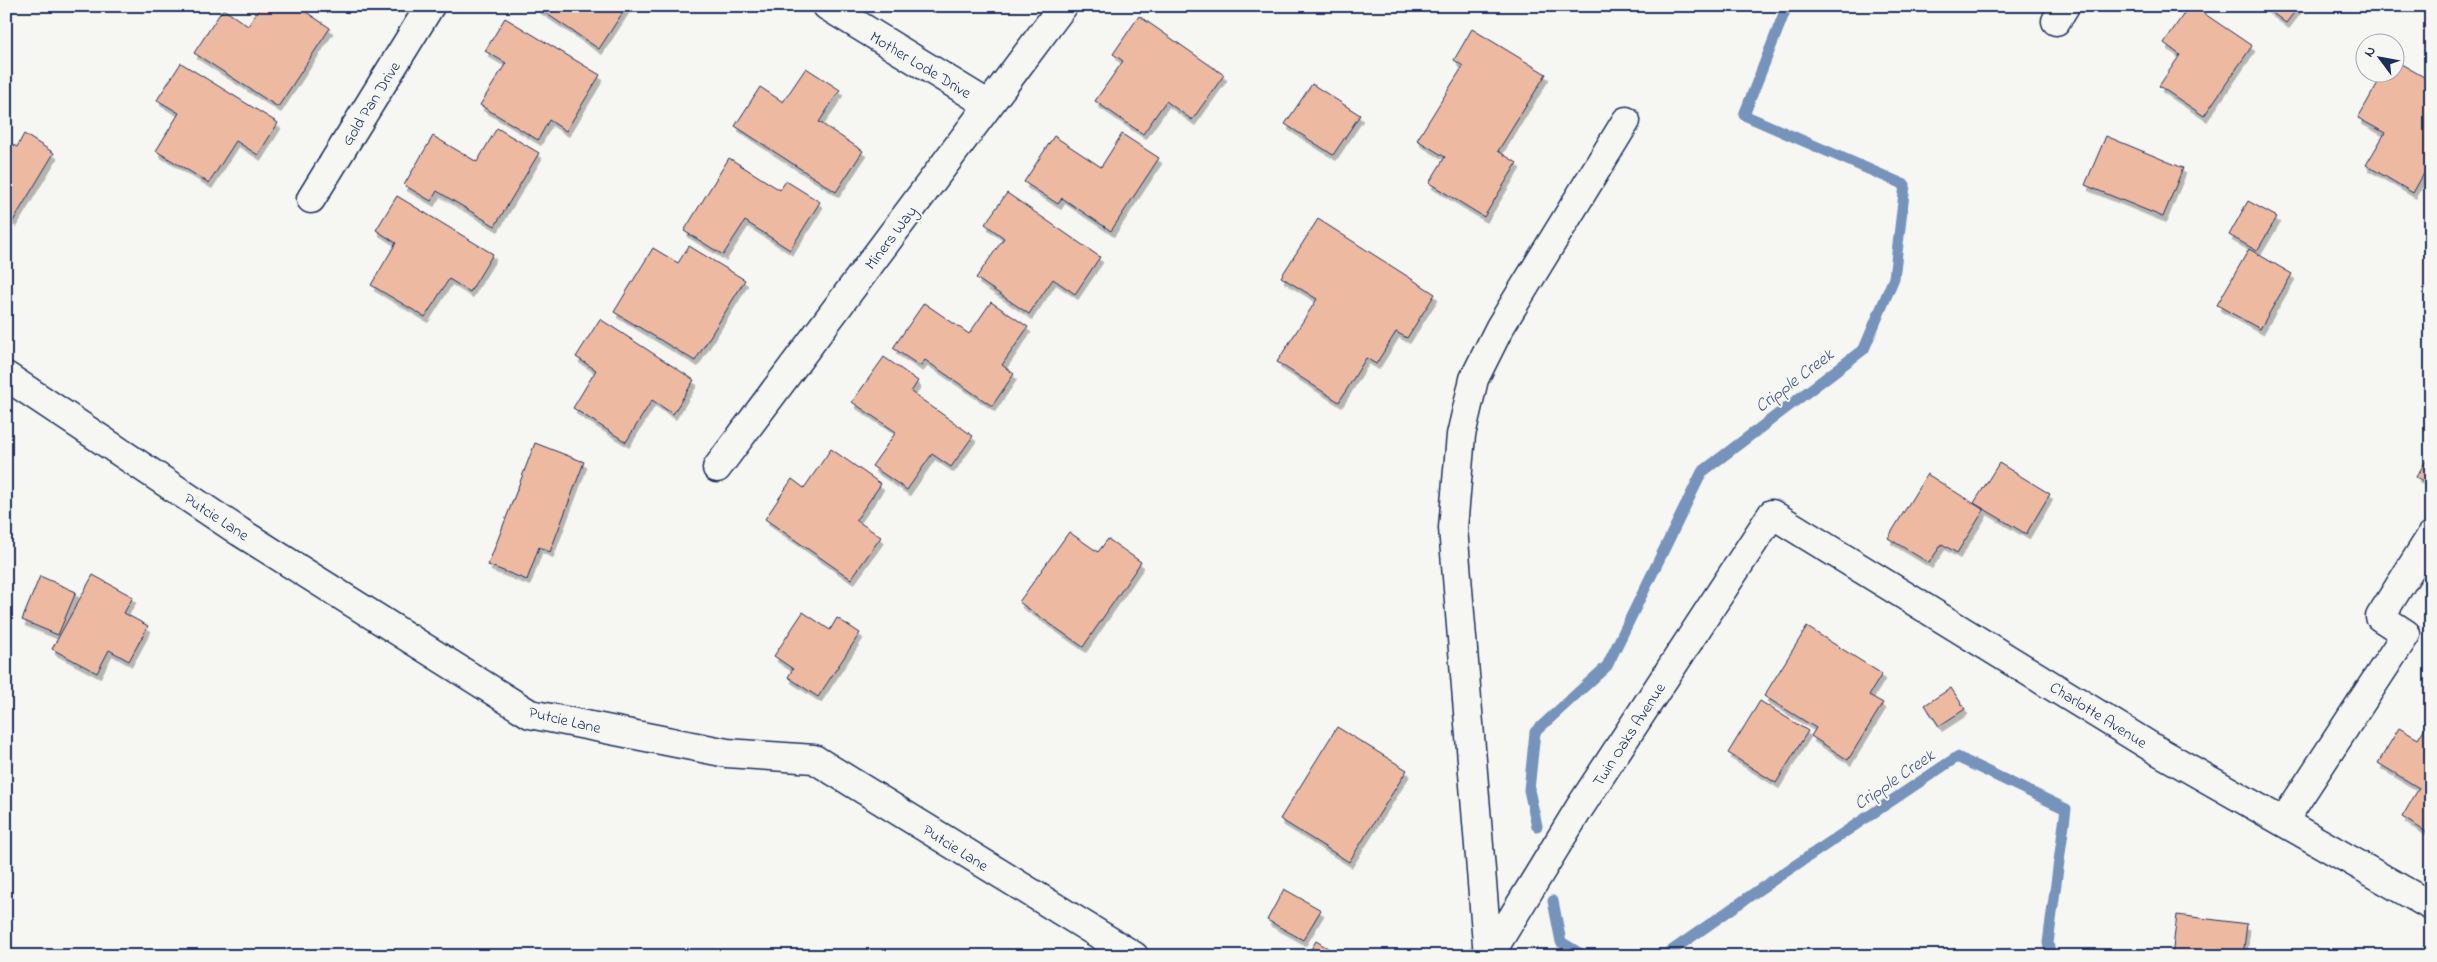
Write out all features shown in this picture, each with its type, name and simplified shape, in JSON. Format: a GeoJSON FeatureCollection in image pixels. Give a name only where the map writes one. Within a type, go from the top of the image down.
{"type":"FeatureCollection","features":[{"type":"Feature","properties":{"kind":"street","name":"Gold Pan Drive"},"geometry":{"type":"LineString","coordinates":[[311,199],[430,6]]}},
{"type":"Feature","properties":{"kind":"street","name":"Mother Lode Drive"},"geometry":{"type":"LineString","coordinates":[[827,6],[989,105]]}},
{"type":"Feature","properties":{"kind":"street","name":"Miners Way"},"geometry":{"type":"LineString","coordinates":[[717,468],[1063,6]]}},
{"type":"Feature","properties":{"kind":"street"},"geometry":{"type":"LineString","coordinates":[[1488,956],[1453,528],[1461,435],[1474,380],[1500,327],[1626,121]]}},
{"type":"Feature","properties":{"kind":"street","name":"Putcie Lane"},"geometry":{"type":"LineString","coordinates":[[6,376],[240,532],[530,714],[727,753],[814,759],[1134,956]]}},
{"type":"Feature","properties":{"kind":"street","name":"Twin Oaks Avenue"},"geometry":{"type":"LineString","coordinates":[[1488,956],[1580,807],[1772,514]]}},
{"type":"Feature","properties":{"kind":"street","name":"Charlotte Avenue"},"geometry":{"type":"LineString","coordinates":[[1772,514],[2153,748],[2431,906]]}},
{"type":"Feature","properties":{"kind":"street"},"geometry":{"type":"LineString","coordinates":[[2283,822],[2406,634],[2380,617],[2431,536]]}},
{"type":"Feature","properties":{"kind":"building"},"geometry":{"type":"Polygon","coordinates":[[[261,6],[297,6],[330,28],[278,107],[194,53],[223,9],[248,26],[261,6]]]}},
{"type":"Feature","properties":{"kind":"building"},"geometry":{"type":"Polygon","coordinates":[[[535,6],[627,6],[599,49],[535,6]]]}},
{"type":"Feature","properties":{"kind":"building"},"geometry":{"type":"Polygon","coordinates":[[[2189,6],[2193,6],[2252,46],[2204,116],[2159,86],[2180,55],[2164,43],[2189,6]]]}},
{"type":"Feature","properties":{"kind":"building"},"geometry":{"type":"Polygon","coordinates":[[[2263,6],[2299,6],[2286,23],[2263,6]]]}},
{"type":"Feature","properties":{"kind":"building"},"geometry":{"type":"Polygon","coordinates":[[[1139,16],[1224,75],[1192,120],[1166,101],[1143,134],[1095,101],[1123,61],[1113,54],[1139,16]]]}},
{"type":"Feature","properties":{"kind":"building"},"geometry":{"type":"Polygon","coordinates":[[[505,18],[600,75],[566,131],[549,120],[538,140],[480,105],[506,63],[485,51],[505,18]]]}},
{"type":"Feature","properties":{"kind":"building"},"geometry":{"type":"Polygon","coordinates":[[[1472,29],[1546,74],[1498,151],[1517,163],[1484,217],[1429,183],[1445,157],[1417,140],[1463,66],[1454,60],[1472,29]]]}},
{"type":"Feature","properties":{"kind":"building"},"geometry":{"type":"Polygon","coordinates":[[[181,63],[278,123],[258,155],[236,141],[209,183],[156,151],[179,113],[157,100],[181,63]]]}},
{"type":"Feature","properties":{"kind":"building"},"geometry":{"type":"Polygon","coordinates":[[[2404,66],[2431,81],[2431,111],[2429,114],[2431,116],[2431,161],[2413,193],[2366,165],[2385,133],[2358,118],[2378,82],[2404,82],[2404,66]]]}},
{"type":"Feature","properties":{"kind":"building"},"geometry":{"type":"Polygon","coordinates":[[[806,68],[840,90],[819,122],[863,151],[836,192],[735,126],[760,87],[783,102],[806,68]]]}},
{"type":"Feature","properties":{"kind":"building"},"geometry":{"type":"Polygon","coordinates":[[[1312,84],[1360,115],[1333,155],[1285,124],[1312,84]]]}},
{"type":"Feature","properties":{"kind":"building"},"geometry":{"type":"Polygon","coordinates":[[[497,128],[539,153],[495,226],[437,191],[431,201],[404,185],[433,136],[477,162],[497,128]]]}},
{"type":"Feature","properties":{"kind":"building"},"geometry":{"type":"Polygon","coordinates":[[[24,134],[54,153],[13,221],[6,217],[6,141],[17,147],[24,134]]]}},
{"type":"Feature","properties":{"kind":"building"},"geometry":{"type":"Polygon","coordinates":[[[1122,134],[1159,158],[1111,231],[1062,198],[1058,204],[1024,182],[1054,136],[1101,167],[1122,134]]]}},
{"type":"Feature","properties":{"kind":"building"},"geometry":{"type":"Polygon","coordinates":[[[2106,136],[2183,168],[2163,217],[2085,185],[2106,136]]]}},
{"type":"Feature","properties":{"kind":"building"},"geometry":{"type":"Polygon","coordinates":[[[729,158],[780,190],[786,181],[820,202],[790,250],[745,221],[723,255],[684,231],[729,158]]]}},
{"type":"Feature","properties":{"kind":"building"},"geometry":{"type":"Polygon","coordinates":[[[1007,193],[1100,257],[1075,294],[1053,279],[1029,314],[976,278],[1004,238],[985,224],[1007,193]]]}},
{"type":"Feature","properties":{"kind":"building"},"geometry":{"type":"Polygon","coordinates":[[[397,196],[493,254],[470,292],[449,279],[425,317],[371,285],[396,243],[376,230],[397,196]]]}},
{"type":"Feature","properties":{"kind":"building"},"geometry":{"type":"Polygon","coordinates":[[[2248,201],[2277,217],[2257,251],[2229,235],[2248,201]]]}},
{"type":"Feature","properties":{"kind":"building"},"geometry":{"type":"Polygon","coordinates":[[[1318,219],[1435,294],[1407,338],[1396,332],[1376,364],[1366,358],[1339,402],[1277,362],[1317,299],[1281,277],[1318,219]]]}},
{"type":"Feature","properties":{"kind":"building"},"geometry":{"type":"Polygon","coordinates":[[[689,246],[745,280],[695,361],[614,312],[653,248],[678,263],[689,246]]]}},
{"type":"Feature","properties":{"kind":"building"},"geometry":{"type":"Polygon","coordinates":[[[2249,249],[2292,274],[2260,329],[2217,305],[2249,249]]]}},
{"type":"Feature","properties":{"kind":"building"},"geometry":{"type":"Polygon","coordinates":[[[991,302],[1028,327],[1002,365],[1014,374],[992,406],[925,360],[920,366],[893,348],[924,303],[969,334],[991,302]]]}},
{"type":"Feature","properties":{"kind":"building"},"geometry":{"type":"Polygon","coordinates":[[[600,319],[694,380],[673,414],[652,400],[626,442],[573,408],[596,370],[576,357],[600,319]]]}},
{"type":"Feature","properties":{"kind":"building"},"geometry":{"type":"Polygon","coordinates":[[[884,357],[918,381],[911,392],[973,436],[951,467],[932,454],[907,490],[872,466],[896,432],[852,402],[884,357]]]}},
{"type":"Feature","properties":{"kind":"building"},"geometry":{"type":"Polygon","coordinates":[[[535,443],[584,462],[550,552],[539,547],[527,580],[488,565],[535,443]]]}},
{"type":"Feature","properties":{"kind":"building"},"geometry":{"type":"Polygon","coordinates":[[[831,449],[881,484],[856,520],[881,537],[851,579],[765,519],[792,479],[804,488],[831,449]]]}},
{"type":"Feature","properties":{"kind":"building"},"geometry":{"type":"Polygon","coordinates":[[[2431,453],[2431,486],[2416,477],[2431,453]]]}},
{"type":"Feature","properties":{"kind":"building"},"geometry":{"type":"Polygon","coordinates":[[[1999,463],[2050,494],[2026,534],[1974,503],[1999,463]]]}},
{"type":"Feature","properties":{"kind":"building"},"geometry":{"type":"Polygon","coordinates":[[[1927,474],[1984,510],[1957,553],[1942,544],[1929,563],[1888,538],[1927,474]]]}},
{"type":"Feature","properties":{"kind":"building"},"geometry":{"type":"Polygon","coordinates":[[[1069,532],[1098,552],[1108,539],[1141,562],[1083,647],[1019,602],[1069,532]]]}},
{"type":"Feature","properties":{"kind":"building"},"geometry":{"type":"Polygon","coordinates":[[[93,575],[133,597],[124,613],[148,626],[129,661],[109,650],[97,673],[52,649],[93,575]]]}},
{"type":"Feature","properties":{"kind":"building"},"geometry":{"type":"Polygon","coordinates":[[[40,576],[76,592],[58,635],[22,620],[40,576]]]}},
{"type":"Feature","properties":{"kind":"building"},"geometry":{"type":"Polygon","coordinates":[[[803,612],[830,630],[837,618],[860,633],[818,697],[788,677],[793,669],[774,656],[803,612]]]}},
{"type":"Feature","properties":{"kind":"building"},"geometry":{"type":"Polygon","coordinates":[[[1807,627],[1882,674],[1869,695],[1883,703],[1848,760],[1811,736],[1816,728],[1764,696],[1807,627]]]}},
{"type":"Feature","properties":{"kind":"building"},"geometry":{"type":"Polygon","coordinates":[[[1951,688],[1965,709],[1939,726],[1925,705],[1951,688]]]}},
{"type":"Feature","properties":{"kind":"building"},"geometry":{"type":"Polygon","coordinates":[[[1760,701],[1808,731],[1776,783],[1728,753],[1760,701]]]}},
{"type":"Feature","properties":{"kind":"building"},"geometry":{"type":"Polygon","coordinates":[[[2431,718],[2431,835],[2402,817],[2419,788],[2378,763],[2399,728],[2418,739],[2431,718]]]}},
{"type":"Feature","properties":{"kind":"building"},"geometry":{"type":"Polygon","coordinates":[[[1337,727],[1407,770],[1349,862],[1280,819],[1337,727]]]}},
{"type":"Feature","properties":{"kind":"building"},"geometry":{"type":"Polygon","coordinates":[[[1284,889],[1321,910],[1303,940],[1267,920],[1284,889]]]}},
{"type":"Feature","properties":{"kind":"building"},"geometry":{"type":"Polygon","coordinates":[[[2177,915],[2247,924],[2243,956],[2172,956],[2177,915]]]}},
{"type":"Feature","properties":{"kind":"building"},"geometry":{"type":"Polygon","coordinates":[[[1316,941],[1341,956],[1307,956],[1316,941]]]}},
{"type":"Feature","properties":{"kind":"waterway","name":"Cripple Creek"},"geometry":{"type":"LineString","coordinates":[[1537,826],[1529,790],[1535,732],[1607,666],[1702,472],[1864,349],[1894,278],[1905,185],[1744,115],[1787,6]]}},
{"type":"Feature","properties":{"kind":"waterway","name":"Cripple Creek"},"geometry":{"type":"LineString","coordinates":[[1648,956],[1667,954],[1760,889],[1957,757],[2066,809],[2048,943],[2051,956]]}},
{"type":"Feature","properties":{"kind":"waterway","name":"Cripple Creek"},"geometry":{"type":"LineString","coordinates":[[1553,901],[1561,942],[1584,956]]}}]}
